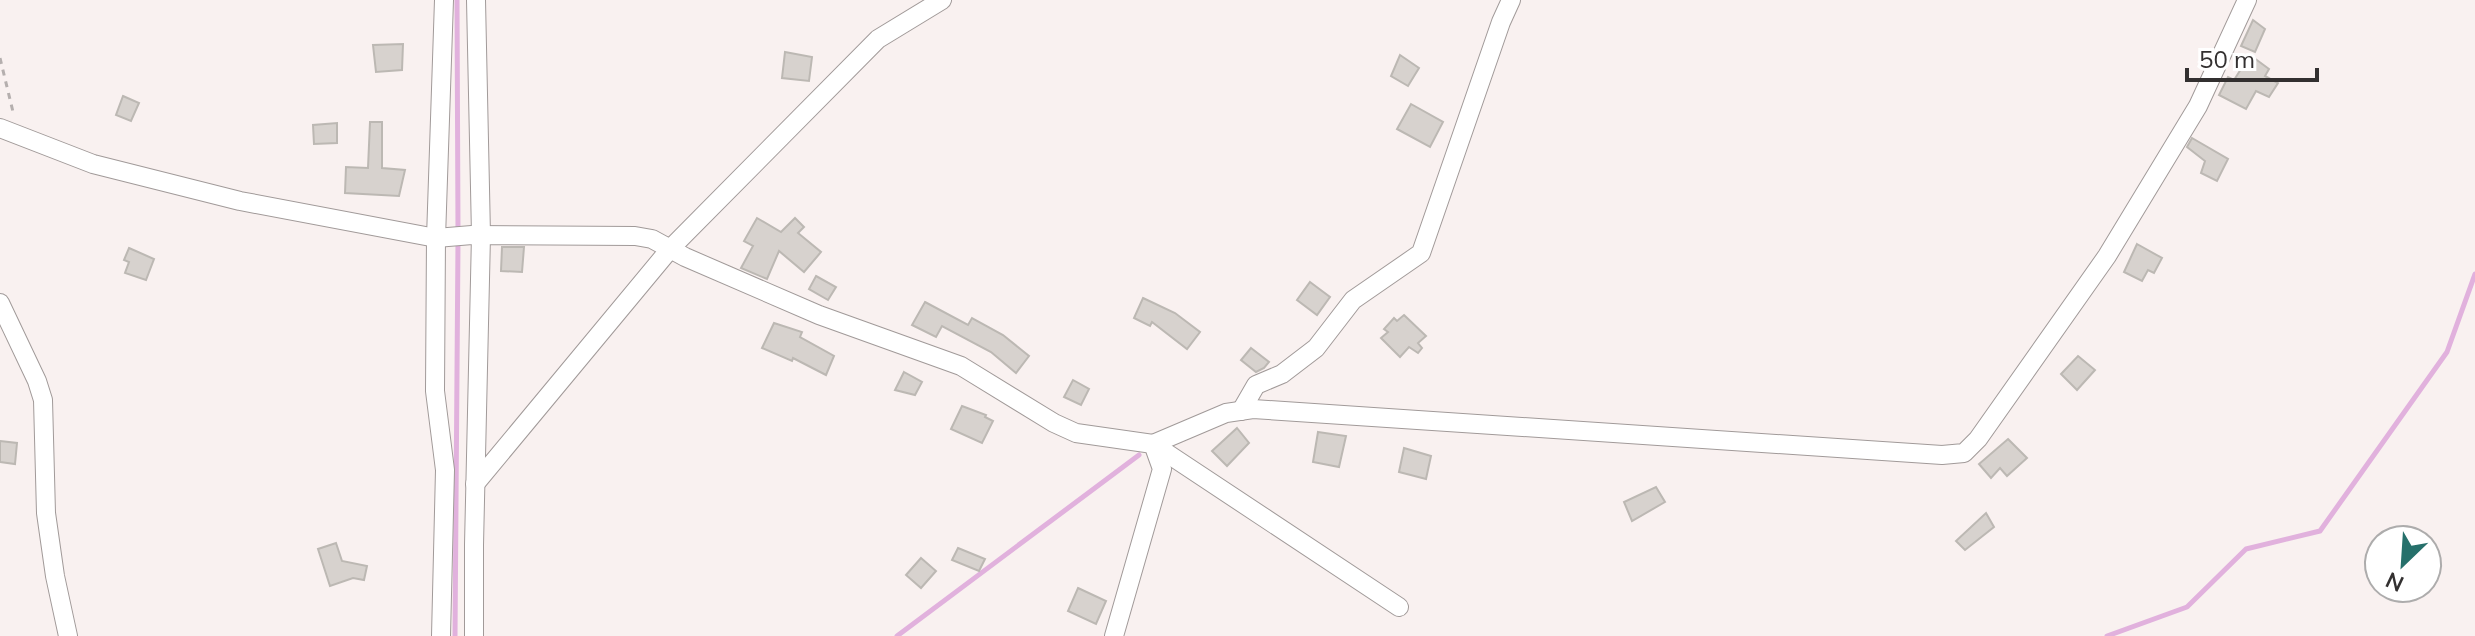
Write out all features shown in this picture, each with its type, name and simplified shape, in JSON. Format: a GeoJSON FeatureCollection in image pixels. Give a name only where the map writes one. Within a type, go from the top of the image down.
{"type":"FeatureCollection","features":[{"type":"Feature","properties":{"kind":"street"},"geometry":{"type":"LineString","coordinates":[[441,636],[445,470],[435,391],[436,238],[444,0]]}},
{"type":"Feature","properties":{"kind":"street"},"geometry":{"type":"LineString","coordinates":[[474,636],[476,0]]}},
{"type":"Feature","properties":{"kind":"street"},"geometry":{"type":"LineString","coordinates":[[475,484],[670,249],[878,39],[942,0]]}},
{"type":"Feature","properties":{"kind":"street"},"geometry":{"type":"LineString","coordinates":[[1241,411],[1256,385],[1282,374],[1316,348],[1353,300],[1421,253],[1511,0]]}},
{"type":"Feature","properties":{"kind":"street"},"geometry":{"type":"LineString","coordinates":[[1153,444],[1226,413],[1253,409],[1942,455],[1964,453],[1978,439],[2107,256],[2198,106],[2247,0]]}},
{"type":"Feature","properties":{"kind":"street"},"geometry":{"type":"LineString","coordinates":[[0,128],[93,164],[240,201],[436,238],[476,235],[635,236],[652,239],[819,315],[961,366],[1054,423],[1076,433],[1153,444],[1399,607]]}},
{"type":"Feature","properties":{"kind":"street"},"geometry":{"type":"LineString","coordinates":[[0,303],[43,400],[46,513],[68,636]]}},
{"type":"Feature","properties":{"kind":"street"},"geometry":{"type":"LineString","coordinates":[[1114,636],[1162,469],[1153,444]]}},
{"type":"Feature","properties":{"kind":"path"},"geometry":{"type":"LineString","coordinates":[[0,58],[19,135]]}},
{"type":"Feature","properties":{"kind":"building"},"geometry":{"type":"Polygon","coordinates":[[[2253,20],[2265,29],[2255,52],[2241,46],[2253,20]]]}},
{"type":"Feature","properties":{"kind":"building"},"geometry":{"type":"Polygon","coordinates":[[[403,44],[402,70],[376,72],[373,45],[403,44]]]}},
{"type":"Feature","properties":{"kind":"building"},"geometry":{"type":"Polygon","coordinates":[[[785,52],[812,57],[809,81],[782,78],[785,52]]]}},
{"type":"Feature","properties":{"kind":"building"},"geometry":{"type":"Polygon","coordinates":[[[1400,55],[1419,68],[1408,86],[1391,76],[1400,55]]]}},
{"type":"Feature","properties":{"kind":"building"},"geometry":{"type":"Polygon","coordinates":[[[2250,55],[2269,69],[2265,76],[2278,83],[2269,97],[2256,91],[2246,109],[2219,95],[2228,77],[2234,80],[2250,55]]]}},
{"type":"Feature","properties":{"kind":"building"},"geometry":{"type":"Polygon","coordinates":[[[123,96],[139,103],[131,121],[116,115],[123,96]]]}},
{"type":"Feature","properties":{"kind":"building"},"geometry":{"type":"Polygon","coordinates":[[[1411,104],[1443,122],[1430,147],[1397,129],[1411,104]]]}},
{"type":"Feature","properties":{"kind":"building"},"geometry":{"type":"Polygon","coordinates":[[[370,122],[382,122],[382,168],[405,170],[399,196],[345,193],[346,167],[368,168],[370,122]]]}},
{"type":"Feature","properties":{"kind":"building"},"geometry":{"type":"Polygon","coordinates":[[[337,123],[337,143],[314,144],[313,125],[337,123]]]}},
{"type":"Feature","properties":{"kind":"building"},"geometry":{"type":"Polygon","coordinates":[[[2192,138],[2228,159],[2217,181],[2201,173],[2205,161],[2187,147],[2192,138]]]}},
{"type":"Feature","properties":{"kind":"building"},"geometry":{"type":"Polygon","coordinates":[[[757,218],[781,232],[795,218],[804,227],[798,233],[821,252],[804,272],[779,251],[767,279],[741,268],[753,246],[744,241],[757,218]]]}},
{"type":"Feature","properties":{"kind":"building"},"geometry":{"type":"Polygon","coordinates":[[[2137,244],[2162,258],[2154,273],[2148,270],[2142,281],[2124,272],[2137,244]]]}},
{"type":"Feature","properties":{"kind":"building"},"geometry":{"type":"Polygon","coordinates":[[[502,247],[524,247],[522,272],[501,271],[502,247]]]}},
{"type":"Feature","properties":{"kind":"building"},"geometry":{"type":"Polygon","coordinates":[[[129,248],[154,259],[146,280],[125,273],[129,262],[124,260],[129,248]]]}},
{"type":"Feature","properties":{"kind":"building"},"geometry":{"type":"Polygon","coordinates":[[[816,276],[836,287],[828,300],[809,289],[816,276]]]}},
{"type":"Feature","properties":{"kind":"building"},"geometry":{"type":"Polygon","coordinates":[[[1310,282],[1330,297],[1317,315],[1297,300],[1310,282]]]}},
{"type":"Feature","properties":{"kind":"building"},"geometry":{"type":"Polygon","coordinates":[[[1143,298],[1175,313],[1200,332],[1187,349],[1152,322],[1150,326],[1134,318],[1143,298]]]}},
{"type":"Feature","properties":{"kind":"building"},"geometry":{"type":"Polygon","coordinates":[[[925,302],[968,325],[972,318],[1003,335],[1029,356],[1016,373],[991,352],[942,326],[936,337],[912,325],[925,302]]]}},
{"type":"Feature","properties":{"kind":"building"},"geometry":{"type":"Polygon","coordinates":[[[1404,315],[1426,336],[1418,343],[1422,348],[1418,353],[1409,347],[1400,357],[1381,338],[1388,332],[1384,329],[1394,318],[1397,321],[1404,315]]]}},
{"type":"Feature","properties":{"kind":"building"},"geometry":{"type":"Polygon","coordinates":[[[774,323],[802,332],[800,337],[834,356],[826,375],[793,358],[792,361],[762,348],[774,323]]]}},
{"type":"Feature","properties":{"kind":"building"},"geometry":{"type":"Polygon","coordinates":[[[1251,348],[1269,362],[1256,372],[1241,360],[1251,348]]]}},
{"type":"Feature","properties":{"kind":"building"},"geometry":{"type":"Polygon","coordinates":[[[2078,356],[2095,370],[2077,390],[2061,374],[2078,356]]]}},
{"type":"Feature","properties":{"kind":"building"},"geometry":{"type":"Polygon","coordinates":[[[904,372],[922,382],[915,395],[895,390],[904,372]]]}},
{"type":"Feature","properties":{"kind":"building"},"geometry":{"type":"Polygon","coordinates":[[[1073,380],[1089,389],[1081,405],[1064,397],[1073,380]]]}},
{"type":"Feature","properties":{"kind":"building"},"geometry":{"type":"Polygon","coordinates":[[[962,406],[993,421],[982,443],[951,429],[962,406]]]}},
{"type":"Feature","properties":{"kind":"building"},"geometry":{"type":"Polygon","coordinates":[[[1237,428],[1249,443],[1227,466],[1212,451],[1237,428]]]}},
{"type":"Feature","properties":{"kind":"building"},"geometry":{"type":"Polygon","coordinates":[[[1318,432],[1346,436],[1339,467],[1313,462],[1318,432]]]}},
{"type":"Feature","properties":{"kind":"building"},"geometry":{"type":"Polygon","coordinates":[[[2008,439],[2027,458],[2007,476],[2000,468],[1991,478],[1979,464],[2008,439]]]}},
{"type":"Feature","properties":{"kind":"building"},"geometry":{"type":"Polygon","coordinates":[[[0,441],[17,443],[15,464],[0,462],[0,441]]]}},
{"type":"Feature","properties":{"kind":"building"},"geometry":{"type":"Polygon","coordinates":[[[1404,448],[1431,456],[1426,479],[1399,472],[1404,448]]]}},
{"type":"Feature","properties":{"kind":"building"},"geometry":{"type":"Polygon","coordinates":[[[1656,487],[1665,502],[1632,521],[1624,502],[1656,487]]]}},
{"type":"Feature","properties":{"kind":"building"},"geometry":{"type":"Polygon","coordinates":[[[1986,513],[1994,527],[1965,550],[1956,541],[1986,513]]]}},
{"type":"Feature","properties":{"kind":"building"},"geometry":{"type":"Polygon","coordinates":[[[336,543],[342,561],[367,566],[364,580],[353,578],[330,586],[318,549],[336,543]]]}},
{"type":"Feature","properties":{"kind":"building"},"geometry":{"type":"Polygon","coordinates":[[[958,548],[985,559],[979,571],[952,560],[958,548]]]}},
{"type":"Feature","properties":{"kind":"building"},"geometry":{"type":"Polygon","coordinates":[[[921,558],[936,571],[921,588],[906,575],[921,558]]]}},
{"type":"Feature","properties":{"kind":"building"},"geometry":{"type":"Polygon","coordinates":[[[1078,588],[1106,601],[1096,624],[1068,611],[1078,588]]]}},
{"type":"Feature","properties":{"kind":"waterway"},"geometry":{"type":"LineString","coordinates":[[457,0],[458,231]]}},
{"type":"Feature","properties":{"kind":"waterway"},"geometry":{"type":"LineString","coordinates":[[455,636],[458,241]]}},
{"type":"Feature","properties":{"kind":"waterway"},"geometry":{"type":"LineString","coordinates":[[2107,636],[2187,607],[2246,549],[2320,531],[2447,352],[2475,274]]}},
{"type":"Feature","properties":{"kind":"waterway"},"geometry":{"type":"LineString","coordinates":[[897,636],[1139,455]]}}]}
